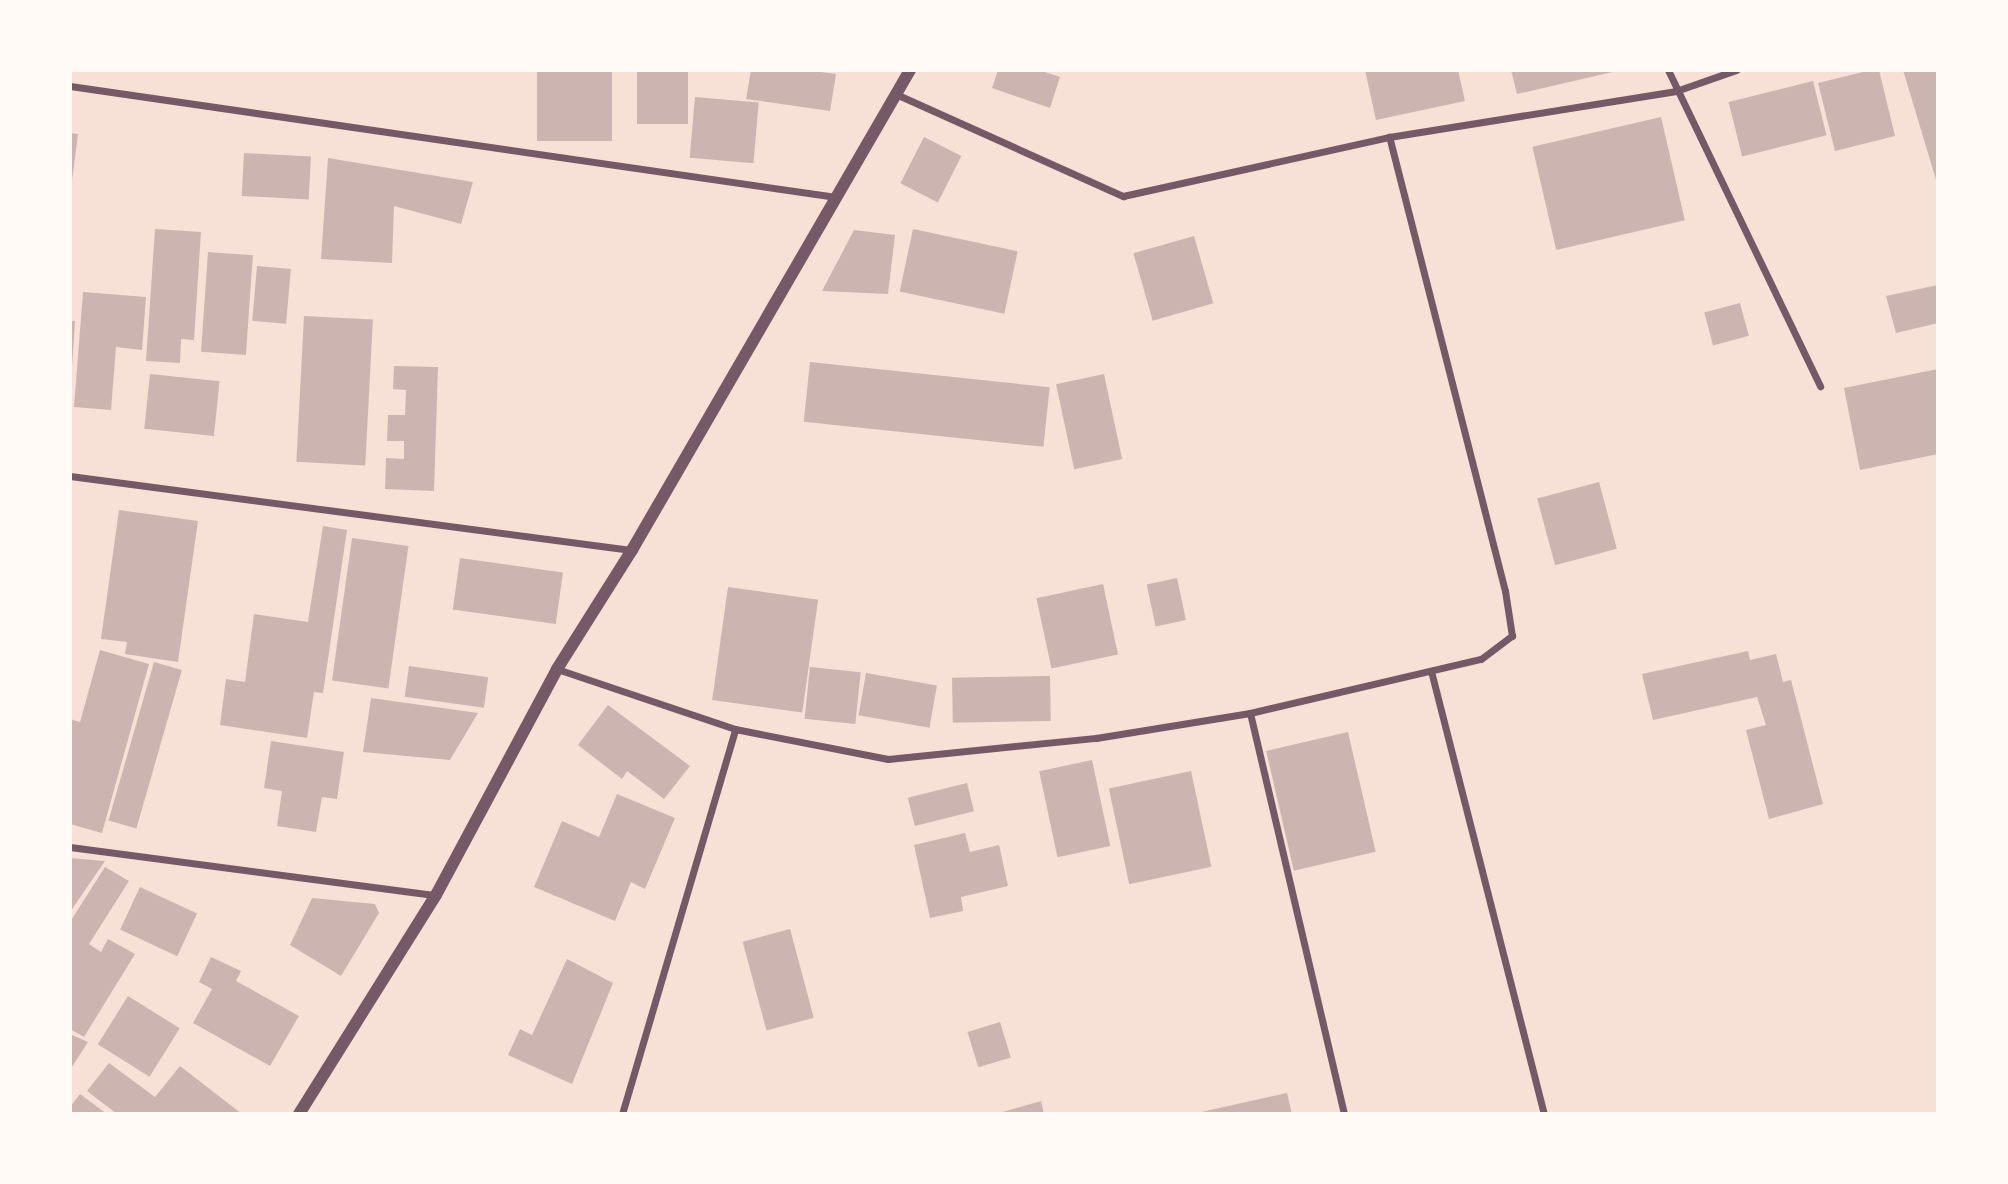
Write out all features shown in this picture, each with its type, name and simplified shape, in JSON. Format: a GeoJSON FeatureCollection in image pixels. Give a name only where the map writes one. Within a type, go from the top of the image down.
{"type":"FeatureCollection","features":[{"type":"Feature","properties":{"kind":"street"},"geometry":{"type":"LineString","coordinates":[[299,1114],[436,895],[556,669],[632,550],[898,95],[910,70]]}},
{"type":"Feature","properties":{"kind":"street"},"geometry":{"type":"LineString","coordinates":[[1668,70],[1820,386]]}},
{"type":"Feature","properties":{"kind":"street"},"geometry":{"type":"LineString","coordinates":[[898,95],[1124,195],[1389,137],[1676,91],[1736,70]]}},
{"type":"Feature","properties":{"kind":"street"},"geometry":{"type":"LineString","coordinates":[[70,86],[836,197]]}},
{"type":"Feature","properties":{"kind":"street"},"geometry":{"type":"LineString","coordinates":[[556,669],[735,729],[888,759],[1096,738],[1250,713],[1482,659],[1512,636],[1505,591],[1389,137]]}},
{"type":"Feature","properties":{"kind":"street"},"geometry":{"type":"LineString","coordinates":[[70,475],[632,550]]}},
{"type":"Feature","properties":{"kind":"street"},"geometry":{"type":"LineString","coordinates":[[1431,671],[1544,1114]]}},
{"type":"Feature","properties":{"kind":"street"},"geometry":{"type":"LineString","coordinates":[[1250,713],[1343,1114]]}},
{"type":"Feature","properties":{"kind":"street"},"geometry":{"type":"LineString","coordinates":[[622,1114],[735,729]]}},
{"type":"Feature","properties":{"kind":"street"},"geometry":{"type":"LineString","coordinates":[[70,846],[436,895]]}},
{"type":"Feature","properties":{"kind":"building"},"geometry":{"type":"Polygon","coordinates":[[[537,70],[612,70],[612,141],[537,141],[537,70]]]}},
{"type":"Feature","properties":{"kind":"building"},"geometry":{"type":"Polygon","coordinates":[[[637,70],[688,70],[688,124],[637,124],[637,70]]]}},
{"type":"Feature","properties":{"kind":"building"},"geometry":{"type":"Polygon","coordinates":[[[751,70],[807,70],[836,74],[830,111],[746,99],[751,70]]]}},
{"type":"Feature","properties":{"kind":"building"},"geometry":{"type":"Polygon","coordinates":[[[998,70],[1039,70],[1060,77],[1050,108],[992,88],[998,70]]]}},
{"type":"Feature","properties":{"kind":"building"},"geometry":{"type":"Polygon","coordinates":[[[1365,70],[1458,70],[1465,101],[1376,120],[1365,70]]]}},
{"type":"Feature","properties":{"kind":"building"},"geometry":{"type":"Polygon","coordinates":[[[1511,70],[1617,70],[1617,71],[1517,94],[1511,70]]]}},
{"type":"Feature","properties":{"kind":"building"},"geometry":{"type":"Polygon","coordinates":[[[1879,70],[1895,136],[1835,151],[1818,83],[1879,70]]]}},
{"type":"Feature","properties":{"kind":"building"},"geometry":{"type":"Polygon","coordinates":[[[1903,70],[1938,70],[1938,183],[1937,183],[1903,70]]]}},
{"type":"Feature","properties":{"kind":"building"},"geometry":{"type":"Polygon","coordinates":[[[1813,81],[1827,135],[1742,156],[1729,102],[1813,81]]]}},
{"type":"Feature","properties":{"kind":"building"},"geometry":{"type":"Polygon","coordinates":[[[695,97],[759,103],[753,163],[690,158],[695,97]]]}},
{"type":"Feature","properties":{"kind":"building"},"geometry":{"type":"Polygon","coordinates":[[[1661,117],[1685,220],[1556,250],[1532,147],[1661,117]]]}},
{"type":"Feature","properties":{"kind":"building"},"geometry":{"type":"Polygon","coordinates":[[[70,133],[78,134],[72,181],[70,181],[70,133]]]}},
{"type":"Feature","properties":{"kind":"building"},"geometry":{"type":"Polygon","coordinates":[[[924,137],[961,156],[938,202],[900,183],[924,137]]]}},
{"type":"Feature","properties":{"kind":"building"},"geometry":{"type":"Polygon","coordinates":[[[244,153],[311,157],[309,199],[242,196],[244,153]]]}},
{"type":"Feature","properties":{"kind":"building"},"geometry":{"type":"Polygon","coordinates":[[[328,158],[473,182],[461,224],[394,206],[392,263],[321,259],[328,158]]]}},
{"type":"Feature","properties":{"kind":"building"},"geometry":{"type":"Polygon","coordinates":[[[155,229],[201,232],[194,340],[181,339],[180,363],[146,361],[155,229]]]}},
{"type":"Feature","properties":{"kind":"building"},"geometry":{"type":"Polygon","coordinates":[[[913,229],[1018,251],[1004,314],[900,292],[913,229]]]}},
{"type":"Feature","properties":{"kind":"building"},"geometry":{"type":"Polygon","coordinates":[[[854,230],[895,235],[888,294],[822,291],[854,230]]]}},
{"type":"Feature","properties":{"kind":"building"},"geometry":{"type":"Polygon","coordinates":[[[1194,236],[1213,303],[1153,321],[1133,253],[1194,236]]]}},
{"type":"Feature","properties":{"kind":"building"},"geometry":{"type":"Polygon","coordinates":[[[208,252],[253,255],[246,355],[201,352],[208,252]]]}},
{"type":"Feature","properties":{"kind":"building"},"geometry":{"type":"Polygon","coordinates":[[[257,266],[291,269],[286,324],[252,321],[257,266]]]}},
{"type":"Feature","properties":{"kind":"building"},"geometry":{"type":"Polygon","coordinates":[[[1938,285],[1938,323],[1896,333],[1886,296],[1938,285]]]}},
{"type":"Feature","properties":{"kind":"building"},"geometry":{"type":"Polygon","coordinates":[[[83,292],[146,297],[142,350],[116,347],[111,410],[74,407],[83,292]]]}},
{"type":"Feature","properties":{"kind":"building"},"geometry":{"type":"Polygon","coordinates":[[[1740,303],[1749,336],[1713,345],[1704,313],[1740,303]]]}},
{"type":"Feature","properties":{"kind":"building"},"geometry":{"type":"Polygon","coordinates":[[[304,316],[373,320],[365,465],[296,462],[304,316]]]}},
{"type":"Feature","properties":{"kind":"building"},"geometry":{"type":"Polygon","coordinates":[[[70,321],[75,321],[72,367],[70,367],[70,321]]]}},
{"type":"Feature","properties":{"kind":"building"},"geometry":{"type":"Polygon","coordinates":[[[810,362],[1050,387],[1043,447],[804,422],[810,362]]]}},
{"type":"Feature","properties":{"kind":"building"},"geometry":{"type":"Polygon","coordinates":[[[394,366],[438,367],[434,491],[385,489],[386,458],[404,459],[404,441],[387,441],[388,415],[405,415],[406,390],[393,389],[394,366]]]}},
{"type":"Feature","properties":{"kind":"building"},"geometry":{"type":"Polygon","coordinates":[[[1938,369],[1938,454],[1860,470],[1844,388],[1938,369]]]}},
{"type":"Feature","properties":{"kind":"building"},"geometry":{"type":"Polygon","coordinates":[[[150,374],[220,381],[214,436],[144,429],[150,374]]]}},
{"type":"Feature","properties":{"kind":"building"},"geometry":{"type":"Polygon","coordinates":[[[1104,374],[1122,459],[1074,469],[1056,384],[1104,374]]]}},
{"type":"Feature","properties":{"kind":"building"},"geometry":{"type":"Polygon","coordinates":[[[1599,482],[1617,549],[1555,565],[1537,499],[1599,482]]]}},
{"type":"Feature","properties":{"kind":"building"},"geometry":{"type":"Polygon","coordinates":[[[119,510],[198,521],[178,662],[125,654],[127,642],[101,639],[119,510]]]}},
{"type":"Feature","properties":{"kind":"building"},"geometry":{"type":"Polygon","coordinates":[[[323,526],[347,530],[323,693],[314,692],[307,738],[220,725],[226,679],[245,682],[254,614],[308,622],[323,526]]]}},
{"type":"Feature","properties":{"kind":"building"},"geometry":{"type":"Polygon","coordinates":[[[352,538],[408,546],[388,689],[332,681],[352,538]]]}},
{"type":"Feature","properties":{"kind":"building"},"geometry":{"type":"Polygon","coordinates":[[[460,558],[563,572],[556,624],[453,609],[460,558]]]}},
{"type":"Feature","properties":{"kind":"building"},"geometry":{"type":"Polygon","coordinates":[[[1177,578],[1186,620],[1156,627],[1147,584],[1177,578]]]}},
{"type":"Feature","properties":{"kind":"building"},"geometry":{"type":"Polygon","coordinates":[[[1103,584],[1118,654],[1051,669],[1036,598],[1103,584]]]}},
{"type":"Feature","properties":{"kind":"building"},"geometry":{"type":"Polygon","coordinates":[[[728,587],[818,600],[802,713],[712,700],[728,587]]]}},
{"type":"Feature","properties":{"kind":"building"},"geometry":{"type":"Polygon","coordinates":[[[100,650],[149,664],[102,833],[70,824],[70,719],[80,722],[100,650]]]}},
{"type":"Feature","properties":{"kind":"building"},"geometry":{"type":"Polygon","coordinates":[[[1748,651],[1750,660],[1776,654],[1783,682],[1791,680],[1823,804],[1769,819],[1746,730],[1766,725],[1757,697],[1653,720],[1642,674],[1748,651]]]}},
{"type":"Feature","properties":{"kind":"building"},"geometry":{"type":"Polygon","coordinates":[[[154,662],[182,670],[136,829],[109,821],[154,662]]]}},
{"type":"Feature","properties":{"kind":"building"},"geometry":{"type":"Polygon","coordinates":[[[409,666],[488,677],[484,708],[405,697],[409,666]]]}},
{"type":"Feature","properties":{"kind":"building"},"geometry":{"type":"Polygon","coordinates":[[[810,667],[861,672],[855,724],[805,719],[810,667]]]}},
{"type":"Feature","properties":{"kind":"building"},"geometry":{"type":"Polygon","coordinates":[[[866,673],[937,686],[929,728],[859,715],[866,673]]]}},
{"type":"Feature","properties":{"kind":"building"},"geometry":{"type":"Polygon","coordinates":[[[1050,676],[1051,721],[953,723],[952,678],[1050,676]]]}},
{"type":"Feature","properties":{"kind":"building"},"geometry":{"type":"Polygon","coordinates":[[[371,698],[478,713],[450,760],[363,752],[371,698]]]}},
{"type":"Feature","properties":{"kind":"building"},"geometry":{"type":"Polygon","coordinates":[[[608,705],[690,766],[664,799],[627,771],[622,779],[578,745],[608,705]]]}},
{"type":"Feature","properties":{"kind":"building"},"geometry":{"type":"Polygon","coordinates":[[[1348,732],[1376,852],[1294,871],[1266,751],[1348,732]]]}},
{"type":"Feature","properties":{"kind":"building"},"geometry":{"type":"Polygon","coordinates":[[[271,741],[344,752],[337,799],[322,797],[316,832],[277,826],[282,791],[264,788],[271,741]]]}},
{"type":"Feature","properties":{"kind":"building"},"geometry":{"type":"Polygon","coordinates":[[[1092,760],[1110,846],[1057,857],[1039,771],[1092,760]]]}},
{"type":"Feature","properties":{"kind":"building"},"geometry":{"type":"Polygon","coordinates":[[[1191,771],[1211,867],[1129,884],[1109,788],[1191,771]]]}},
{"type":"Feature","properties":{"kind":"building"},"geometry":{"type":"Polygon","coordinates":[[[967,783],[974,811],[915,826],[908,798],[967,783]]]}},
{"type":"Feature","properties":{"kind":"building"},"geometry":{"type":"Polygon","coordinates":[[[617,794],[675,818],[645,889],[631,882],[615,921],[534,887],[562,821],[599,837],[617,794]]]}},
{"type":"Feature","properties":{"kind":"building"},"geometry":{"type":"Polygon","coordinates":[[[965,833],[970,852],[999,845],[1008,886],[961,897],[963,911],[930,918],[914,845],[965,833]]]}},
{"type":"Feature","properties":{"kind":"building"},"geometry":{"type":"Polygon","coordinates":[[[70,858],[105,861],[70,912],[70,858]]]}},
{"type":"Feature","properties":{"kind":"building"},"geometry":{"type":"Polygon","coordinates":[[[105,867],[129,881],[89,944],[101,952],[108,939],[135,954],[84,1037],[70,1029],[70,922],[105,867]]]}},
{"type":"Feature","properties":{"kind":"building"},"geometry":{"type":"Polygon","coordinates":[[[140,887],[197,914],[177,956],[120,930],[140,887]]]}},
{"type":"Feature","properties":{"kind":"building"},"geometry":{"type":"Polygon","coordinates":[[[312,898],[375,904],[379,913],[341,976],[290,945],[312,898]]]}},
{"type":"Feature","properties":{"kind":"building"},"geometry":{"type":"Polygon","coordinates":[[[790,929],[814,1018],[766,1031],[743,942],[790,929]]]}},
{"type":"Feature","properties":{"kind":"building"},"geometry":{"type":"Polygon","coordinates":[[[211,957],[241,971],[236,981],[299,1016],[270,1066],[193,1023],[212,989],[199,982],[211,957]]]}},
{"type":"Feature","properties":{"kind":"building"},"geometry":{"type":"Polygon","coordinates":[[[567,959],[613,983],[572,1084],[508,1055],[520,1029],[532,1035],[567,959]]]}},
{"type":"Feature","properties":{"kind":"building"},"geometry":{"type":"Polygon","coordinates":[[[128,996],[180,1028],[150,1077],[98,1044],[128,996]]]}},
{"type":"Feature","properties":{"kind":"building"},"geometry":{"type":"Polygon","coordinates":[[[1000,1022],[1011,1057],[978,1067],[967,1032],[1000,1022]]]}},
{"type":"Feature","properties":{"kind":"building"},"geometry":{"type":"Polygon","coordinates":[[[70,1034],[88,1042],[70,1070],[70,1034]]]}},
{"type":"Feature","properties":{"kind":"building"},"geometry":{"type":"Polygon","coordinates":[[[109,1063],[155,1097],[180,1066],[242,1114],[117,1114],[87,1091],[109,1063]]]}},
{"type":"Feature","properties":{"kind":"building"},"geometry":{"type":"Polygon","coordinates":[[[1287,1093],[1292,1114],[1197,1114],[1197,1113],[1287,1093]]]}},
{"type":"Feature","properties":{"kind":"building"},"geometry":{"type":"Polygon","coordinates":[[[80,1094],[107,1114],[70,1114],[70,1107],[80,1094]]]}},
{"type":"Feature","properties":{"kind":"building"},"geometry":{"type":"Polygon","coordinates":[[[1041,1101],[1044,1114],[999,1113],[1041,1101]]]}}]}
